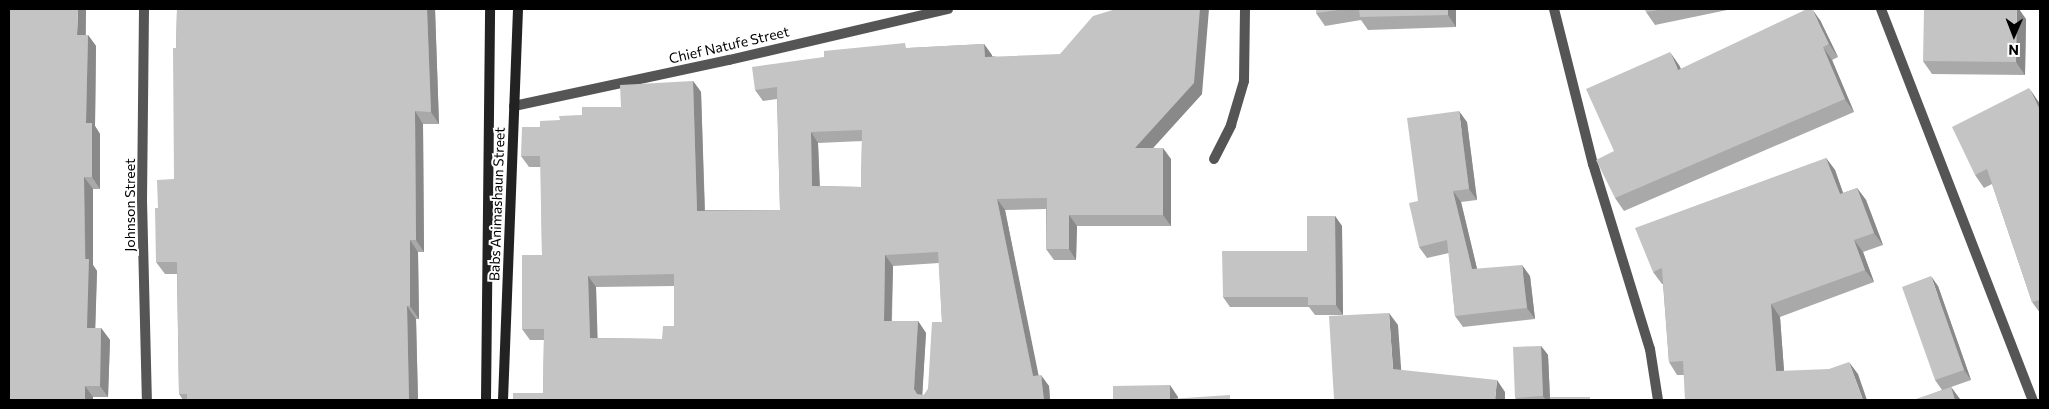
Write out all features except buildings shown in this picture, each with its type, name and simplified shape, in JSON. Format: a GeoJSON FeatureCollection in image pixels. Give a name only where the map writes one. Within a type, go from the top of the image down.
{"type":"FeatureCollection","features":[{"type":"Feature","properties":{"kind":"main road","name":"Babs Animashaun Street"},"geometry":{"type":"LineString","coordinates":[[486,400],[490,9]]}},
{"type":"Feature","properties":{"kind":"main road","name":"Babs Animashaun Street"},"geometry":{"type":"LineString","coordinates":[[503,400],[518,9]]}},
{"type":"Feature","properties":{"kind":"street","name":"Johnson Street"},"geometry":{"type":"LineString","coordinates":[[144,9],[142,200],[147,400]]}},
{"type":"Feature","properties":{"kind":"street","name":"Chief Natufe Street"},"geometry":{"type":"LineString","coordinates":[[514,106],[729,60],[948,9]]}},
{"type":"Feature","properties":{"kind":"street"},"geometry":{"type":"LineString","coordinates":[[1214,160],[1231,126],[1244,81],[1245,9]]}},
{"type":"Feature","properties":{"kind":"street"},"geometry":{"type":"LineString","coordinates":[[1554,9],[1593,164],[1650,349],[1658,400]]}},
{"type":"Feature","properties":{"kind":"street"},"geometry":{"type":"LineString","coordinates":[[1881,9],[2033,400]]}}]}
